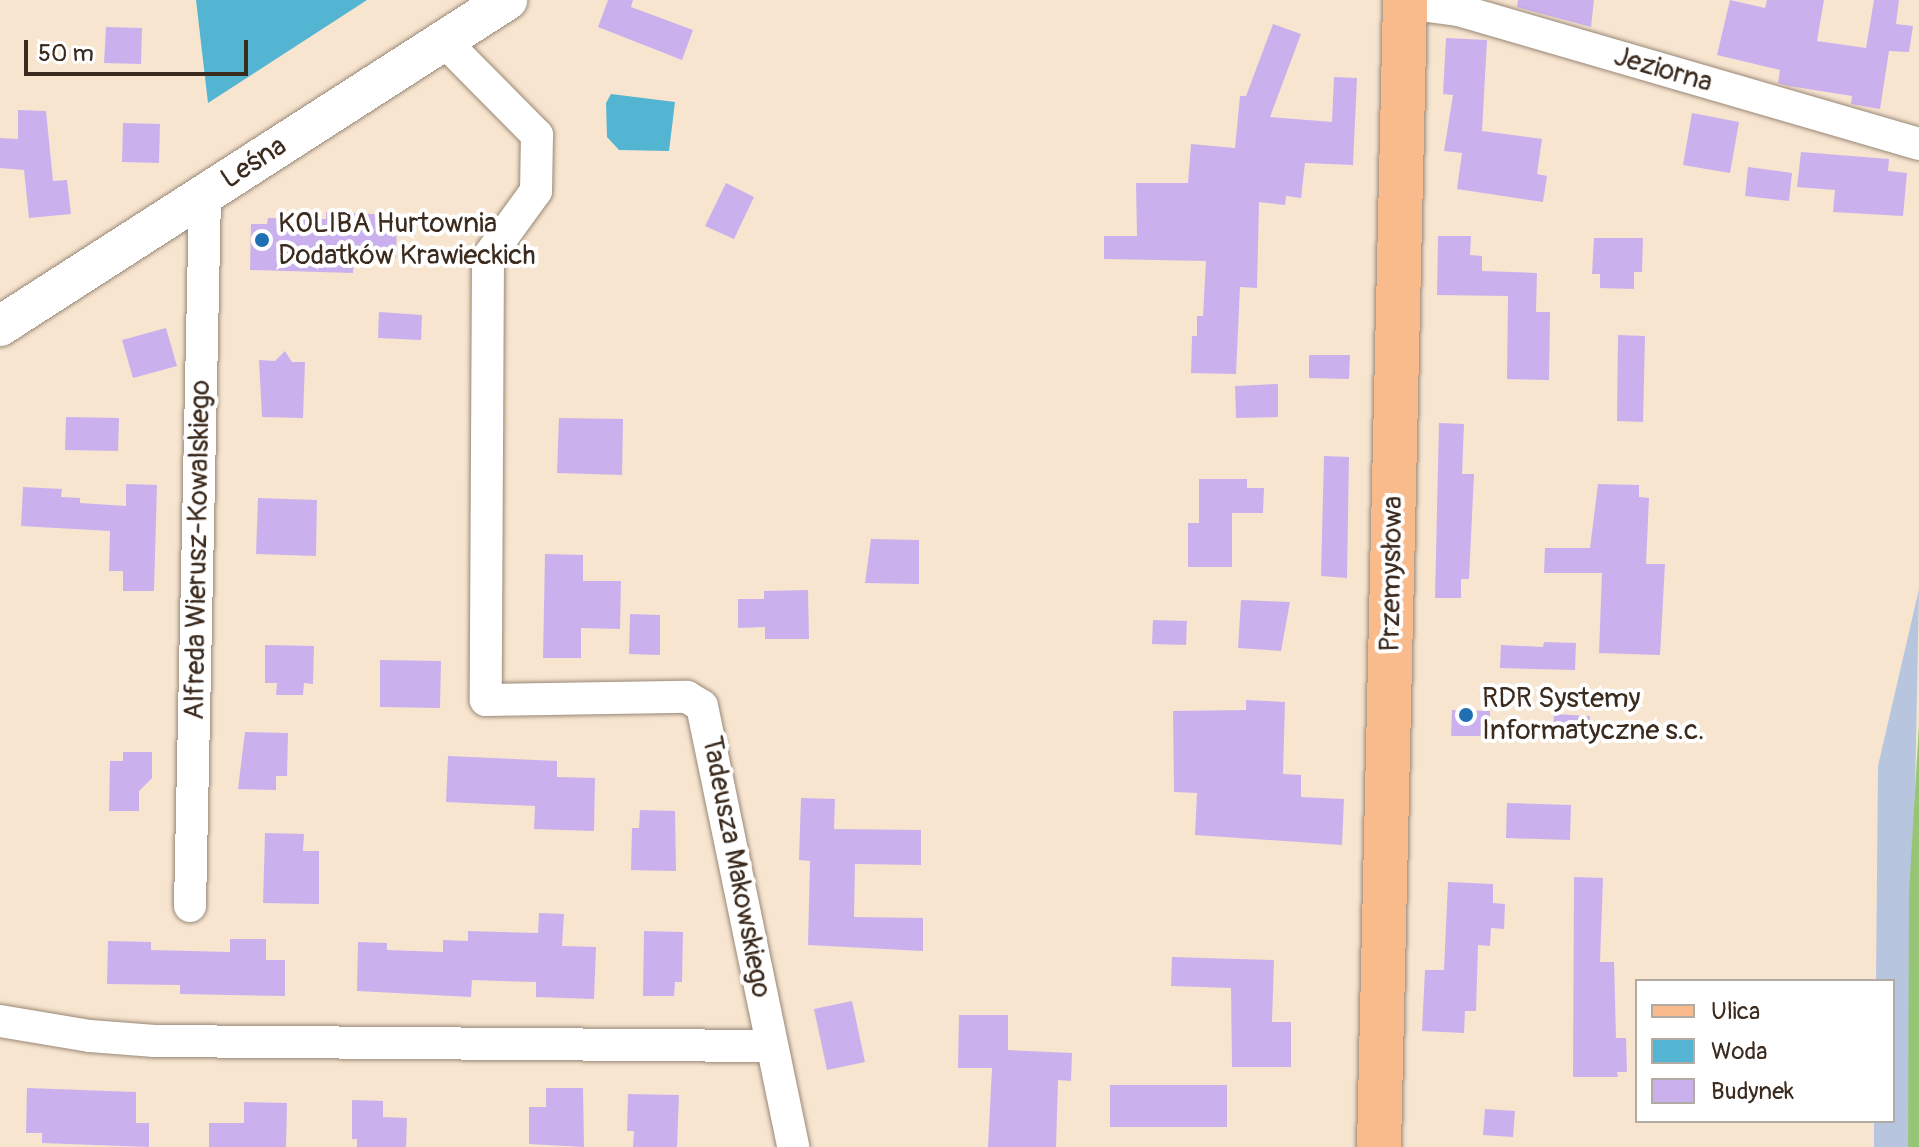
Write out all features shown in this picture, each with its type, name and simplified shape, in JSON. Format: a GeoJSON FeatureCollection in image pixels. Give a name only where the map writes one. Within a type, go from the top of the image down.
{"type":"FeatureCollection","features":[{"type":"Feature","properties":{"kind":"main road","name":"Przemysłowa"},"geometry":{"type":"LineString","coordinates":[[1379,1147],[1405,1]]}},
{"type":"Feature","properties":{"kind":"street","name":"Leśna"},"geometry":{"type":"LineString","coordinates":[[0,326],[507,0]]}},
{"type":"Feature","properties":{"kind":"street","name":"Jeziorna"},"geometry":{"type":"LineString","coordinates":[[1405,1],[1458,10],[1919,144]]}},
{"type":"Feature","properties":{"kind":"street","name":"Tadeusza Makowskiego"},"geometry":{"type":"LineString","coordinates":[[443,40],[537,135],[536,191],[488,257],[486,700],[687,697],[702,706],[711,726],[769,1046]]}},
{"type":"Feature","properties":{"kind":"street","name":"Alfreda Wierusz-Kowalskiego"},"geometry":{"type":"LineString","coordinates":[[190,906],[205,194]]}},
{"type":"Feature","properties":{"kind":"street"},"geometry":{"type":"LineString","coordinates":[[0,1021],[90,1036],[155,1041],[769,1046],[793,1147]]}},
{"type":"Feature","properties":{"kind":"shaded area"},"geometry":{"type":"Polygon","coordinates":[[[1919,589],[1908,1147],[1874,1147],[1874,1123],[1895,1123],[1895,979],[1876,979],[1878,766],[1919,589]]]}},
{"type":"Feature","properties":{"kind":"green space"},"geometry":{"type":"Polygon","coordinates":[[[1919,725],[1919,1147],[1908,1147],[1909,892],[1919,725]]]}},
{"type":"Feature","properties":{"kind":"water"},"geometry":{"type":"Polygon","coordinates":[[[196,0],[367,0],[208,103],[196,0]]]}},
{"type":"Feature","properties":{"kind":"water"},"geometry":{"type":"Polygon","coordinates":[[[611,94],[675,102],[669,151],[619,150],[607,137],[606,103],[611,94]]]}},
{"type":"Feature","properties":{"kind":"building"},"geometry":{"type":"Polygon","coordinates":[[[608,0],[633,0],[631,7],[693,30],[682,60],[598,27],[608,0]]]}},
{"type":"Feature","properties":{"kind":"building"},"geometry":{"type":"Polygon","coordinates":[[[1518,0],[1594,0],[1591,27],[1517,7],[1518,0]]]}},
{"type":"Feature","properties":{"kind":"building"},"geometry":{"type":"Polygon","coordinates":[[[1730,0],[1765,8],[1767,0],[1824,0],[1817,41],[1866,48],[1874,0],[1899,0],[1896,24],[1913,26],[1909,52],[1889,51],[1880,109],[1851,104],[1852,96],[1778,83],[1780,70],[1717,55],[1730,0]]]}},
{"type":"Feature","properties":{"kind":"building"},"geometry":{"type":"Polygon","coordinates":[[[1273,24],[1301,34],[1270,117],[1332,122],[1334,77],[1357,78],[1353,165],[1305,163],[1301,198],[1286,196],[1285,205],[1259,202],[1257,288],[1240,287],[1236,374],[1191,373],[1192,336],[1197,336],[1197,316],[1203,316],[1206,261],[1104,259],[1104,236],[1137,236],[1136,183],[1188,183],[1191,144],[1235,148],[1240,96],[1246,96],[1273,24]]]}},
{"type":"Feature","properties":{"kind":"building"},"geometry":{"type":"Polygon","coordinates":[[[106,27],[142,28],[141,64],[104,63],[106,27]]]}},
{"type":"Feature","properties":{"kind":"building"},"geometry":{"type":"Polygon","coordinates":[[[1446,38],[1487,40],[1482,131],[1542,139],[1537,174],[1547,176],[1543,202],[1457,189],[1462,153],[1444,151],[1453,95],[1443,94],[1446,38]]]}},
{"type":"Feature","properties":{"kind":"building"},"geometry":{"type":"Polygon","coordinates":[[[18,110],[46,111],[53,181],[67,180],[71,214],[29,218],[24,170],[0,168],[0,138],[18,139],[18,110]]]}},
{"type":"Feature","properties":{"kind":"building"},"geometry":{"type":"Polygon","coordinates":[[[1692,113],[1739,122],[1730,173],[1683,165],[1692,113]]]}},
{"type":"Feature","properties":{"kind":"building"},"geometry":{"type":"Polygon","coordinates":[[[123,123],[160,124],[159,163],[122,162],[123,123]]]}},
{"type":"Feature","properties":{"kind":"building"},"geometry":{"type":"Polygon","coordinates":[[[1801,152],[1889,159],[1888,171],[1907,173],[1903,216],[1833,212],[1835,190],[1797,187],[1801,152]]]}},
{"type":"Feature","properties":{"kind":"building"},"geometry":{"type":"Polygon","coordinates":[[[1748,167],[1792,173],[1789,201],[1745,196],[1748,167]]]}},
{"type":"Feature","properties":{"kind":"building"},"geometry":{"type":"Polygon","coordinates":[[[726,183],[754,197],[734,239],[705,226],[726,183]]]}},
{"type":"Feature","properties":{"kind":"building"},"geometry":{"type":"Polygon","coordinates":[[[326,212],[397,215],[396,258],[354,257],[353,273],[250,270],[251,224],[267,224],[268,218],[326,219],[326,212]]]}},
{"type":"Feature","properties":{"kind":"building"},"geometry":{"type":"Polygon","coordinates":[[[1438,236],[1471,236],[1470,255],[1482,256],[1482,271],[1537,273],[1536,312],[1550,312],[1549,380],[1507,379],[1508,296],[1437,295],[1438,236]]]}},
{"type":"Feature","properties":{"kind":"building"},"geometry":{"type":"Polygon","coordinates":[[[1594,238],[1643,238],[1642,272],[1634,272],[1634,289],[1600,288],[1600,274],[1592,274],[1594,238]]]}},
{"type":"Feature","properties":{"kind":"building"},"geometry":{"type":"Polygon","coordinates":[[[379,312],[422,315],[421,340],[378,338],[379,312]]]}},
{"type":"Feature","properties":{"kind":"building"},"geometry":{"type":"Polygon","coordinates":[[[166,328],[177,366],[133,378],[122,340],[166,328]]]}},
{"type":"Feature","properties":{"kind":"building"},"geometry":{"type":"Polygon","coordinates":[[[1618,335],[1645,336],[1643,422],[1617,421],[1618,335]]]}},
{"type":"Feature","properties":{"kind":"building"},"geometry":{"type":"Polygon","coordinates":[[[285,351],[292,362],[305,362],[303,418],[262,417],[259,360],[275,361],[285,351]]]}},
{"type":"Feature","properties":{"kind":"building"},"geometry":{"type":"Polygon","coordinates":[[[1309,355],[1350,355],[1349,379],[1309,378],[1309,355]]]}},
{"type":"Feature","properties":{"kind":"building"},"geometry":{"type":"Polygon","coordinates":[[[1278,384],[1278,417],[1236,418],[1235,386],[1278,384]]]}},
{"type":"Feature","properties":{"kind":"building"},"geometry":{"type":"Polygon","coordinates":[[[66,417],[119,418],[118,451],[65,450],[66,417]]]}},
{"type":"Feature","properties":{"kind":"building"},"geometry":{"type":"Polygon","coordinates":[[[559,418],[623,419],[622,475],[557,473],[559,418]]]}},
{"type":"Feature","properties":{"kind":"building"},"geometry":{"type":"Polygon","coordinates":[[[1439,423],[1464,424],[1462,474],[1474,474],[1469,579],[1461,579],[1461,598],[1435,598],[1439,423]]]}},
{"type":"Feature","properties":{"kind":"building"},"geometry":{"type":"Polygon","coordinates":[[[1324,456],[1349,457],[1347,578],[1321,576],[1324,456]]]}},
{"type":"Feature","properties":{"kind":"building"},"geometry":{"type":"Polygon","coordinates":[[[1199,479],[1247,479],[1247,488],[1264,488],[1263,513],[1232,513],[1232,567],[1188,567],[1188,523],[1199,523],[1199,479]]]}},
{"type":"Feature","properties":{"kind":"building"},"geometry":{"type":"Polygon","coordinates":[[[126,484],[157,485],[154,591],[123,591],[123,571],[109,571],[110,531],[21,526],[23,487],[62,489],[61,497],[80,498],[80,503],[126,506],[126,484]]]}},
{"type":"Feature","properties":{"kind":"building"},"geometry":{"type":"Polygon","coordinates":[[[1598,484],[1639,485],[1639,497],[1649,498],[1646,564],[1665,564],[1660,655],[1599,653],[1602,573],[1544,573],[1545,548],[1590,548],[1598,484]]]}},
{"type":"Feature","properties":{"kind":"building"},"geometry":{"type":"Polygon","coordinates":[[[258,498],[317,500],[316,556],[256,554],[258,498]]]}},
{"type":"Feature","properties":{"kind":"building"},"geometry":{"type":"Polygon","coordinates":[[[871,539],[919,540],[919,584],[865,583],[871,539]]]}},
{"type":"Feature","properties":{"kind":"building"},"geometry":{"type":"Polygon","coordinates":[[[545,554],[583,555],[583,581],[621,581],[620,629],[581,628],[581,658],[543,658],[545,554]]]}},
{"type":"Feature","properties":{"kind":"building"},"geometry":{"type":"Polygon","coordinates":[[[808,590],[809,639],[765,639],[765,627],[738,628],[738,599],[764,599],[764,591],[808,590]]]}},
{"type":"Feature","properties":{"kind":"building"},"geometry":{"type":"Polygon","coordinates":[[[1241,600],[1290,602],[1281,651],[1238,648],[1241,600]]]}},
{"type":"Feature","properties":{"kind":"building"},"geometry":{"type":"Polygon","coordinates":[[[630,614],[660,615],[660,655],[629,654],[630,614]]]}},
{"type":"Feature","properties":{"kind":"building"},"geometry":{"type":"Polygon","coordinates":[[[1153,620],[1187,621],[1186,645],[1152,644],[1153,620]]]}},
{"type":"Feature","properties":{"kind":"building"},"geometry":{"type":"Polygon","coordinates":[[[1544,642],[1576,643],[1575,670],[1500,668],[1501,645],[1543,647],[1544,642]]]}},
{"type":"Feature","properties":{"kind":"building"},"geometry":{"type":"Polygon","coordinates":[[[265,645],[314,646],[313,684],[304,683],[303,695],[276,695],[277,683],[265,683],[265,645]]]}},
{"type":"Feature","properties":{"kind":"building"},"geometry":{"type":"Polygon","coordinates":[[[380,660],[441,661],[440,708],[380,707],[380,660]]]}},
{"type":"Feature","properties":{"kind":"building"},"geometry":{"type":"Polygon","coordinates":[[[1246,700],[1285,702],[1283,774],[1301,775],[1301,797],[1344,799],[1342,845],[1195,835],[1197,793],[1174,792],[1173,711],[1246,710],[1246,700]]]}},
{"type":"Feature","properties":{"kind":"building"},"geometry":{"type":"Polygon","coordinates":[[[1452,710],[1490,711],[1490,736],[1451,736],[1452,710]]]}},
{"type":"Feature","properties":{"kind":"building"},"geometry":{"type":"Polygon","coordinates":[[[1554,714],[1590,716],[1588,740],[1553,738],[1554,714]]]}},
{"type":"Feature","properties":{"kind":"building"},"geometry":{"type":"Polygon","coordinates":[[[245,732],[288,733],[287,776],[276,776],[276,790],[238,789],[245,732]]]}},
{"type":"Feature","properties":{"kind":"building"},"geometry":{"type":"Polygon","coordinates":[[[123,752],[152,752],[152,778],[139,791],[139,811],[109,811],[110,761],[123,761],[123,752]]]}},
{"type":"Feature","properties":{"kind":"building"},"geometry":{"type":"Polygon","coordinates":[[[448,756],[557,761],[557,777],[595,778],[594,831],[534,829],[535,806],[446,802],[448,756]]]}},
{"type":"Feature","properties":{"kind":"building"},"geometry":{"type":"Polygon","coordinates":[[[801,798],[835,799],[834,829],[921,830],[921,865],[855,864],[854,917],[923,918],[923,951],[808,945],[810,861],[799,860],[801,798]]]}},
{"type":"Feature","properties":{"kind":"building"},"geometry":{"type":"Polygon","coordinates":[[[1507,803],[1571,805],[1570,840],[1506,838],[1507,803]]]}},
{"type":"Feature","properties":{"kind":"building"},"geometry":{"type":"Polygon","coordinates":[[[640,810],[675,811],[676,871],[631,870],[632,828],[639,828],[640,810]]]}},
{"type":"Feature","properties":{"kind":"building"},"geometry":{"type":"Polygon","coordinates":[[[265,833],[304,834],[303,851],[319,851],[319,904],[263,903],[265,833]]]}},
{"type":"Feature","properties":{"kind":"building"},"geometry":{"type":"Polygon","coordinates":[[[1574,877],[1603,878],[1600,962],[1614,962],[1616,1038],[1626,1038],[1627,1072],[1617,1072],[1618,1077],[1573,1077],[1574,877]]]}},
{"type":"Feature","properties":{"kind":"building"},"geometry":{"type":"Polygon","coordinates":[[[1448,882],[1493,884],[1493,903],[1505,904],[1504,929],[1491,928],[1490,946],[1478,945],[1476,1011],[1465,1011],[1464,1033],[1422,1031],[1425,970],[1444,970],[1448,882]]]}},
{"type":"Feature","properties":{"kind":"building"},"geometry":{"type":"Polygon","coordinates":[[[539,913],[564,914],[562,946],[596,947],[594,999],[536,997],[536,982],[472,980],[471,997],[357,991],[358,942],[387,943],[387,950],[443,952],[443,940],[468,941],[468,931],[538,933],[539,913]]]}},
{"type":"Feature","properties":{"kind":"building"},"geometry":{"type":"Polygon","coordinates":[[[644,931],[683,932],[682,982],[675,982],[674,996],[643,996],[644,931]]]}},
{"type":"Feature","properties":{"kind":"building"},"geometry":{"type":"Polygon","coordinates":[[[230,939],[266,939],[266,960],[285,960],[285,996],[180,994],[180,985],[107,984],[108,941],[151,942],[151,950],[230,952],[230,939]]]}},
{"type":"Feature","properties":{"kind":"building"},"geometry":{"type":"Polygon","coordinates":[[[1172,957],[1274,960],[1272,1022],[1291,1022],[1291,1067],[1232,1067],[1231,988],[1171,986],[1172,957]]]}},
{"type":"Feature","properties":{"kind":"building"},"geometry":{"type":"Polygon","coordinates":[[[852,1001],[865,1062],[827,1070],[814,1009],[852,1001]]]}},
{"type":"Feature","properties":{"kind":"building"},"geometry":{"type":"Polygon","coordinates":[[[959,1015],[1008,1015],[1008,1050],[1072,1053],[1071,1081],[1058,1080],[1056,1147],[988,1147],[992,1068],[958,1068],[959,1015]]]}},
{"type":"Feature","properties":{"kind":"building"},"geometry":{"type":"Polygon","coordinates":[[[1110,1085],[1227,1085],[1227,1127],[1110,1127],[1110,1085]]]}},
{"type":"Feature","properties":{"kind":"building"},"geometry":{"type":"Polygon","coordinates":[[[27,1088],[136,1092],[136,1123],[149,1123],[149,1147],[42,1143],[42,1133],[26,1133],[27,1088]]]}},
{"type":"Feature","properties":{"kind":"building"},"geometry":{"type":"Polygon","coordinates":[[[546,1088],[583,1088],[584,1147],[529,1144],[529,1107],[546,1107],[546,1088]]]}},
{"type":"Feature","properties":{"kind":"building"},"geometry":{"type":"Polygon","coordinates":[[[628,1094],[679,1095],[677,1147],[633,1147],[634,1131],[627,1131],[628,1094]]]}},
{"type":"Feature","properties":{"kind":"building"},"geometry":{"type":"Polygon","coordinates":[[[352,1100],[383,1101],[383,1117],[407,1118],[406,1147],[357,1147],[357,1139],[352,1139],[352,1100]]]}},
{"type":"Feature","properties":{"kind":"building"},"geometry":{"type":"Polygon","coordinates":[[[244,1102],[287,1103],[286,1147],[209,1147],[209,1123],[244,1123],[244,1102]]]}},
{"type":"Feature","properties":{"kind":"building"},"geometry":{"type":"Polygon","coordinates":[[[1485,1109],[1515,1111],[1513,1137],[1483,1135],[1485,1109]]]}},
{"type":"Feature","properties":{"kind":"place","name":"KOLIBA Hurtownia Dodatków Krawieckich"},"geometry":{"type":"Point","coordinates":[262,240]}},
{"type":"Feature","properties":{"kind":"place","name":"RDR Systemy Informatyczne s.c."},"geometry":{"type":"Point","coordinates":[1466,715]}}]}
